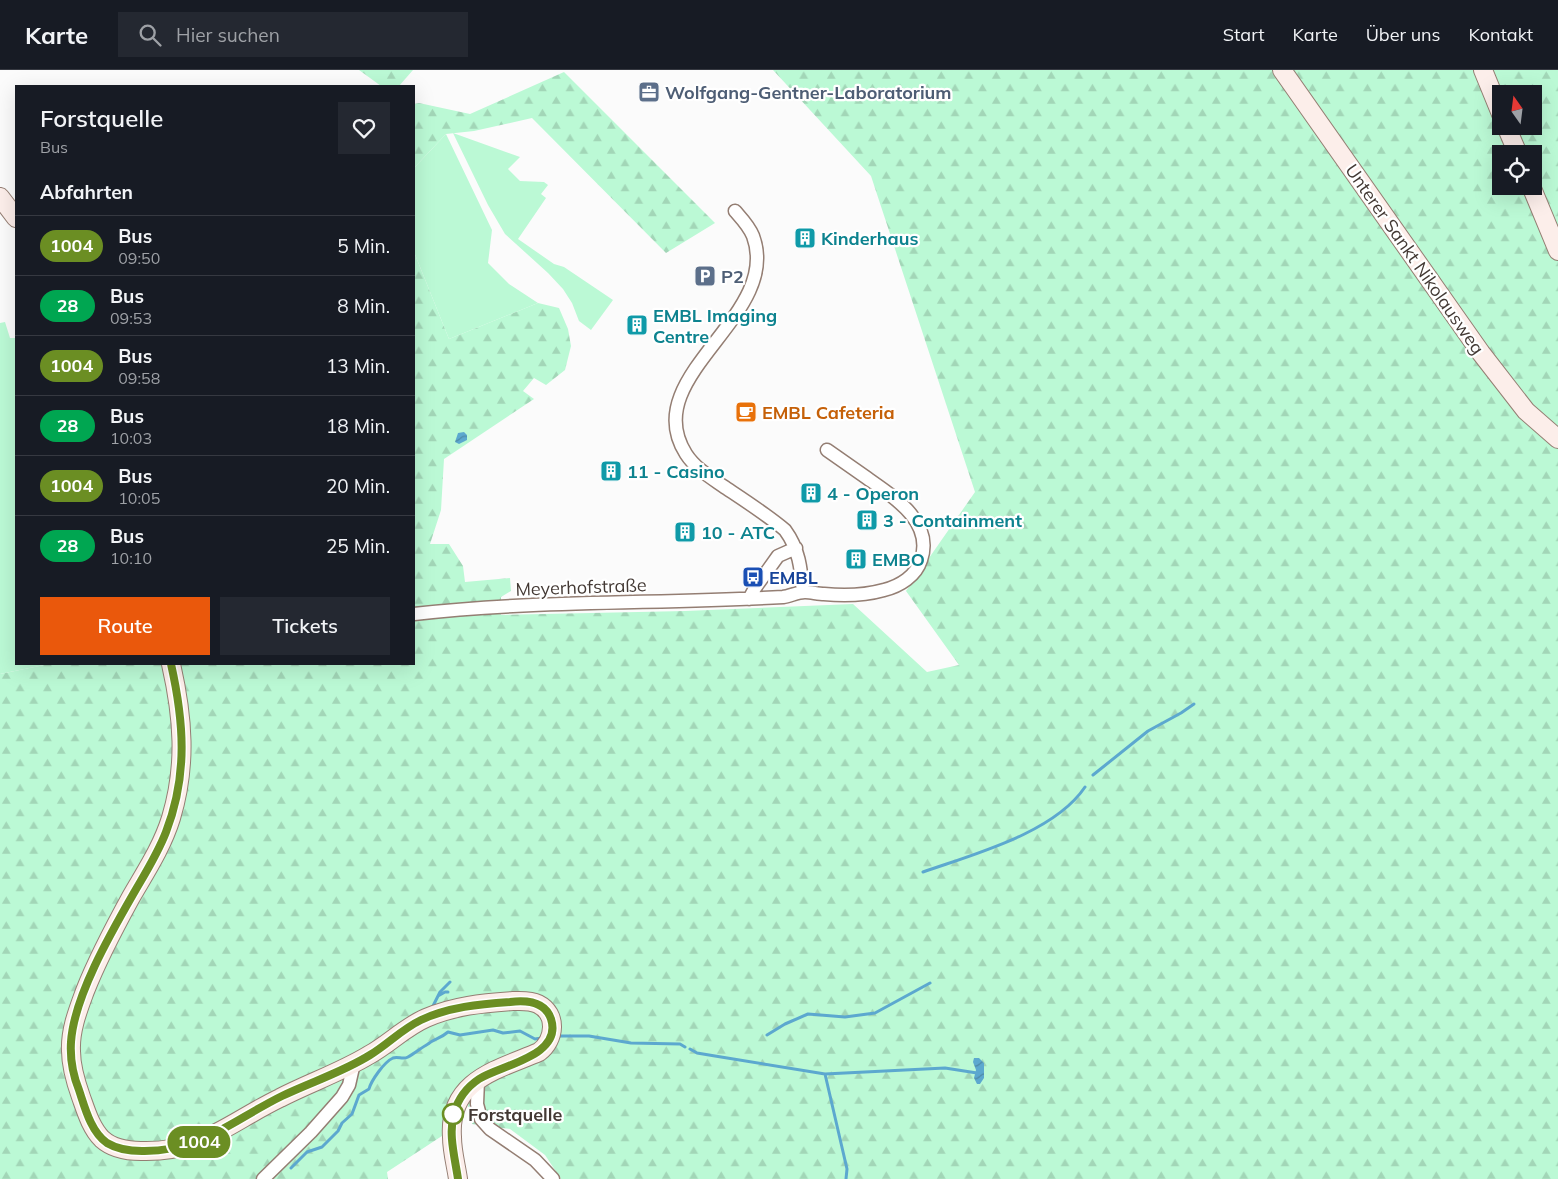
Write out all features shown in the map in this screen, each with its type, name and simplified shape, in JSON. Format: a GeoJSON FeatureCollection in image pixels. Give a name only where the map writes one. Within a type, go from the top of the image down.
{"type":"FeatureCollection","features":[{"type":"Feature","properties":{"kind":"street","name":"Unterer Sankt Nikolausweg"},"geometry":{"type":"LineString","coordinates":[[1282,70],[1486,359],[1526,411],[1558,439]]}},
{"type":"Feature","properties":{"kind":"street"},"geometry":{"type":"LineString","coordinates":[[1483,70],[1492,92]]}},
{"type":"Feature","properties":{"kind":"street"},"geometry":{"type":"LineString","coordinates":[[1535,195],[1558,251]]}},
{"type":"Feature","properties":{"kind":"street"},"geometry":{"type":"LineString","coordinates":[[0,197],[15,217]]}},
{"type":"Feature","properties":{"kind":"street"},"geometry":{"type":"LineString","coordinates":[[735,211],[749,228],[756,246],[756,271],[753,284],[728,325],[685,386],[677,411],[677,429],[682,446],[691,461],[701,471],[775,521],[785,530],[796,548],[801,566],[803,592]]}},
{"type":"Feature","properties":{"kind":"street","name":"Meyerhofstraße"},"geometry":{"type":"LineString","coordinates":[[415,614],[560,604],[749,599],[783,597],[803,592],[868,593],[891,588],[902,583],[914,573],[920,563],[923,540],[920,529],[904,506],[827,450]]}},
{"type":"Feature","properties":{"kind":"street"},"geometry":{"type":"LineString","coordinates":[[749,599],[778,556],[796,548]]}},
{"type":"Feature","properties":{"kind":"street"},"geometry":{"type":"LineString","coordinates":[[171,665],[178,696],[182,733],[181,773],[173,809],[160,846],[112,932],[94,969],[73,1029],[71,1056],[74,1074],[92,1124],[99,1136],[106,1142],[123,1149],[151,1151],[185,1146],[205,1140],[278,1098],[354,1063],[380,1049],[414,1024],[443,1012],[468,1006],[521,1001],[535,1003],[545,1010],[551,1018],[552,1031],[550,1040],[545,1047],[539,1052],[478,1080],[462,1095],[453,1116],[452,1136],[458,1179]]}},
{"type":"Feature","properties":{"kind":"street"},"geometry":{"type":"LineString","coordinates":[[265,1178],[311,1132],[342,1097],[349,1085],[354,1063]]}},
{"type":"Feature","properties":{"kind":"street"},"geometry":{"type":"LineString","coordinates":[[478,1080],[478,1104],[481,1119],[490,1128],[524,1151],[544,1168],[553,1179]]}},
{"type":"Feature","properties":{"kind":"green space"},"geometry":{"type":"Polygon","coordinates":[[[359,70],[413,70],[400,85],[380,85],[359,70]]]}},
{"type":"Feature","properties":{"kind":"green space"},"geometry":{"type":"Polygon","coordinates":[[[773,70],[1558,70],[1558,1179],[561,1179],[545,1155],[510,1129],[472,1124],[467,1102],[445,1134],[387,1172],[388,1179],[0,1179],[0,674],[44,665],[415,665],[415,254],[449,339],[538,303],[559,308],[568,329],[571,346],[565,370],[546,385],[534,378],[523,391],[534,399],[444,459],[441,510],[430,544],[449,544],[463,566],[465,582],[510,578],[511,591],[501,597],[501,615],[685,611],[853,604],[927,672],[959,665],[906,591],[975,492],[871,176],[773,70]]]}},
{"type":"Feature","properties":{"kind":"green space"},"geometry":{"type":"Polygon","coordinates":[[[564,72],[715,223],[666,253],[532,118],[474,131],[446,134],[415,167],[415,104],[419,103],[470,114],[564,72]]]}},
{"type":"Feature","properties":{"kind":"green space"},"geometry":{"type":"Polygon","coordinates":[[[453,133],[520,157],[508,169],[520,181],[544,182],[548,185],[541,194],[546,198],[518,239],[554,264],[564,267],[613,300],[591,330],[579,321],[572,303],[563,289],[505,234],[488,205],[453,133]]]}},
{"type":"Feature","properties":{"kind":"green space"},"geometry":{"type":"Polygon","coordinates":[[[446,134],[492,230],[488,263],[509,284],[538,303],[449,339],[415,254],[415,167],[446,134]]]}},
{"type":"Feature","properties":{"kind":"green space"},"geometry":{"type":"Polygon","coordinates":[[[5,322],[10,338],[15,338],[15,665],[44,665],[0,674],[0,323],[5,322]]]}},
{"type":"Feature","properties":{"kind":"water"},"geometry":{"type":"Polygon","coordinates":[[[464,432],[467,435],[467,440],[459,444],[455,442],[458,433],[464,432]]]}},
{"type":"Feature","properties":{"kind":"water"},"geometry":{"type":"Polygon","coordinates":[[[974,1058],[979,1058],[984,1063],[984,1078],[980,1084],[977,1084],[974,1078],[976,1070],[973,1062],[974,1058]]]}},
{"type":"Feature","properties":{"kind":"waterway"},"geometry":{"type":"LineString","coordinates":[[1093,775],[1148,731],[1194,704]]}},
{"type":"Feature","properties":{"kind":"waterway"},"geometry":{"type":"LineString","coordinates":[[923,872],[1012,840],[1034,829],[1054,817],[1071,803],[1085,787]]}},
{"type":"Feature","properties":{"kind":"waterway"},"geometry":{"type":"LineString","coordinates":[[432,1008],[440,992],[450,982]]}},
{"type":"Feature","properties":{"kind":"waterway"},"geometry":{"type":"LineString","coordinates":[[767,1035],[785,1024],[808,1014],[845,1017],[875,1013],[930,983]]}},
{"type":"Feature","properties":{"kind":"waterway"},"geometry":{"type":"LineString","coordinates":[[438,996],[448,992]]}},
{"type":"Feature","properties":{"kind":"waterway"},"geometry":{"type":"LineString","coordinates":[[291,1168],[307,1152],[322,1147],[338,1131],[342,1123],[352,1114],[359,1095],[369,1089],[378,1072],[389,1060],[397,1057],[408,1057],[448,1032],[460,1035],[493,1030],[503,1033],[520,1031],[535,1039],[542,1038]]}},
{"type":"Feature","properties":{"kind":"waterway"},"geometry":{"type":"LineString","coordinates":[[559,1036],[589,1036],[631,1043],[680,1044],[685,1047]]}},
{"type":"Feature","properties":{"kind":"waterway"},"geometry":{"type":"LineString","coordinates":[[690,1049],[697,1053],[825,1074],[945,1068],[977,1073]]}},
{"type":"Feature","properties":{"kind":"waterway"},"geometry":{"type":"LineString","coordinates":[[825,1074],[847,1169],[846,1179]]}},
{"type":"Feature","properties":{"kind":"bus line","name":"1004"},"geometry":{"type":"LineString","coordinates":[[171,665],[181,714],[182,753],[181,773],[171,817],[150,866],[130,898],[103,949],[80,1006],[72,1035],[71,1056],[74,1074],[95,1130],[109,1144],[117,1148],[129,1150],[151,1151],[192,1145],[216,1134],[278,1098],[367,1057],[409,1027],[426,1018],[468,1006],[526,1001],[535,1003],[542,1007],[551,1018],[552,1031],[548,1044],[539,1052],[496,1070],[478,1080],[468,1088],[458,1102],[452,1124],[452,1142],[458,1179]]}},
{"type":"Feature","properties":{"kind":"place","name":"Wolfgang-Gentner-Laboratorium"},"geometry":{"type":"Point","coordinates":[649,92]}},
{"type":"Feature","properties":{"kind":"place","name":"Kinderhaus"},"geometry":{"type":"Point","coordinates":[805,238]}},
{"type":"Feature","properties":{"kind":"place","name":"P2"},"geometry":{"type":"Point","coordinates":[705,276]}},
{"type":"Feature","properties":{"kind":"place","name":"EMBL Imaging Centre"},"geometry":{"type":"Point","coordinates":[637,325]}},
{"type":"Feature","properties":{"kind":"place","name":"EMBL Cafeteria"},"geometry":{"type":"Point","coordinates":[746,412]}},
{"type":"Feature","properties":{"kind":"place","name":"11 - Casino"},"geometry":{"type":"Point","coordinates":[611,471]}},
{"type":"Feature","properties":{"kind":"place","name":"4 - Operon"},"geometry":{"type":"Point","coordinates":[811,493]}},
{"type":"Feature","properties":{"kind":"place","name":"3 - Containment"},"geometry":{"type":"Point","coordinates":[867,520]}},
{"type":"Feature","properties":{"kind":"place","name":"10 - ATC"},"geometry":{"type":"Point","coordinates":[685,532]}},
{"type":"Feature","properties":{"kind":"place","name":"EMBO"},"geometry":{"type":"Point","coordinates":[856,559]}},
{"type":"Feature","properties":{"kind":"place","name":"EMBL"},"geometry":{"type":"Point","coordinates":[753,577]}},
{"type":"Feature","properties":{"kind":"place","name":"Forstquelle"},"geometry":{"type":"Point","coordinates":[453,1114]}}]}
